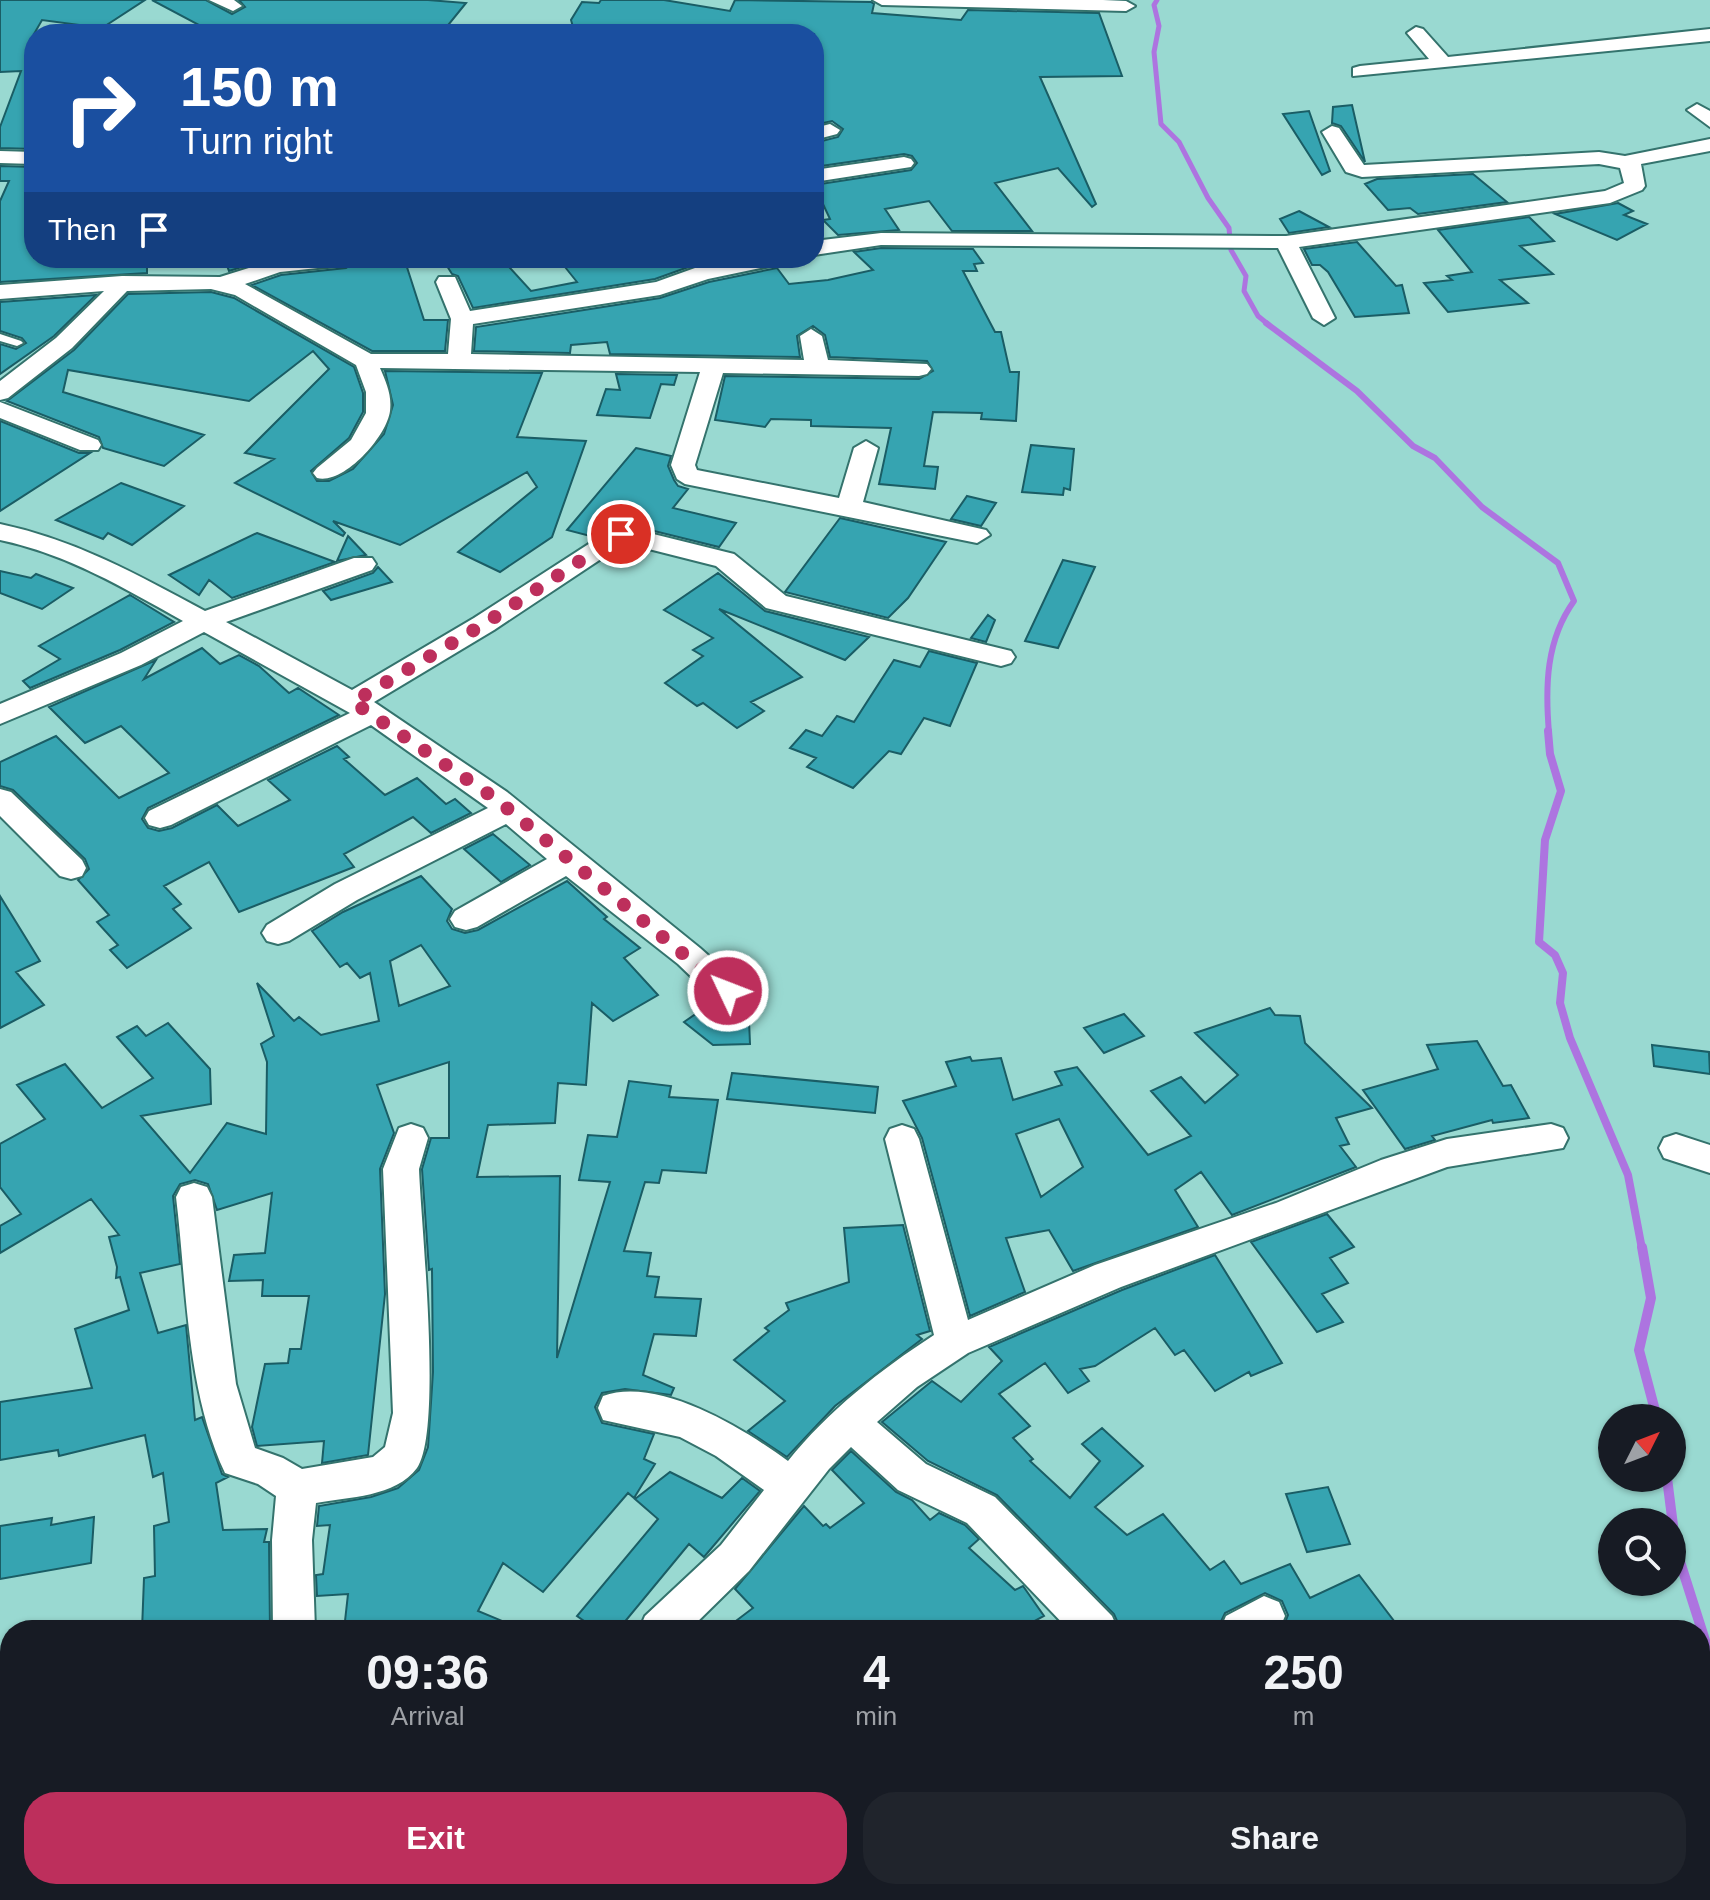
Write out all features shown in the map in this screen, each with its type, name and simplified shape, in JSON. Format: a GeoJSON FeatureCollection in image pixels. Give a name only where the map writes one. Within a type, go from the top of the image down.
{"type":"FeatureCollection","features":[{"type":"Feature","properties":{"kind":"street"},"geometry":{"type":"LineString","coordinates":[[882,0],[1126,6]]}},
{"type":"Feature","properties":{"kind":"street"},"geometry":{"type":"LineString","coordinates":[[1416,33],[1443,63]]}},
{"type":"Feature","properties":{"kind":"street"},"geometry":{"type":"LineString","coordinates":[[1360,72],[1710,35]]}},
{"type":"Feature","properties":{"kind":"street"},"geometry":{"type":"LineString","coordinates":[[1332,132],[1353,168],[1362,171],[1599,158],[1629,163],[1648,155],[1710,145]]}},
{"type":"Feature","properties":{"kind":"street"},"geometry":{"type":"LineString","coordinates":[[1572,138],[1599,158]]}},
{"type":"Feature","properties":{"kind":"street"},"geometry":{"type":"LineString","coordinates":[[0,157],[24,158]]}},
{"type":"Feature","properties":{"kind":"street"},"geometry":{"type":"LineString","coordinates":[[824,175],[904,163]]}},
{"type":"Feature","properties":{"kind":"street"},"geometry":{"type":"LineString","coordinates":[[824,247],[906,238],[1286,242],[1610,197],[1635,186],[1629,163]]}},
{"type":"Feature","properties":{"kind":"street"},"geometry":{"type":"LineString","coordinates":[[1286,242],[1324,318]]}},
{"type":"Feature","properties":{"kind":"street"},"geometry":{"type":"LineString","coordinates":[[58,268],[59,286]]}},
{"type":"Feature","properties":{"kind":"street"},"geometry":{"type":"LineString","coordinates":[[211,268],[218,282],[366,361],[817,365],[919,369]]}},
{"type":"Feature","properties":{"kind":"street"},"geometry":{"type":"LineString","coordinates":[[0,292],[122,283],[218,282],[270,268]]}},
{"type":"Feature","properties":{"kind":"street"},"geometry":{"type":"LineString","coordinates":[[462,319],[660,288],[728,268]]}},
{"type":"Feature","properties":{"kind":"street"},"geometry":{"type":"LineString","coordinates":[[447,282],[462,319],[459,361]]}},
{"type":"Feature","properties":{"kind":"street"},"geometry":{"type":"LineString","coordinates":[[0,393],[64,343],[122,283]]}},
{"type":"Feature","properties":{"kind":"street"},"geometry":{"type":"LineString","coordinates":[[811,336],[817,365]]}},
{"type":"Feature","properties":{"kind":"street"},"geometry":{"type":"LineString","coordinates":[[326,473],[360,445],[371,432],[378,413],[378,392],[366,361]]}},
{"type":"Feature","properties":{"kind":"street"},"geometry":{"type":"LineString","coordinates":[[714,365],[683,465],[686,474],[705,484],[849,507],[977,535]]}},
{"type":"Feature","properties":{"kind":"street"},"geometry":{"type":"LineString","coordinates":[[0,409],[89,445]]}},
{"type":"Feature","properties":{"kind":"street"},"geometry":{"type":"LineString","coordinates":[[849,507],[866,448]]}},
{"type":"Feature","properties":{"kind":"street"},"geometry":{"type":"LineString","coordinates":[[0,532],[64,548],[206,620],[363,707],[449,764],[510,810],[568,861],[689,956],[742,1005]]}},
{"type":"Feature","properties":{"kind":"street"},"geometry":{"type":"LineString","coordinates":[[160,818],[363,707],[621,534],[725,560],[776,602],[814,614],[1001,657]]}},
{"type":"Feature","properties":{"kind":"street"},"geometry":{"type":"LineString","coordinates":[[0,715],[131,659],[206,620],[363,564]]}},
{"type":"Feature","properties":{"kind":"street"},"geometry":{"type":"LineString","coordinates":[[0,799],[71,868]]}},
{"type":"Feature","properties":{"kind":"street"},"geometry":{"type":"LineString","coordinates":[[278,933],[346,892],[510,810]]}},
{"type":"Feature","properties":{"kind":"street"},"geometry":{"type":"LineString","coordinates":[[466,919],[568,861]]}},
{"type":"Feature","properties":{"kind":"street"},"geometry":{"type":"LineString","coordinates":[[194,1197],[217,1384],[239,1461],[269,1470],[297,1488],[383,1473],[403,1456],[412,1413],[401,1169],[411,1138]]}},
{"type":"Feature","properties":{"kind":"street"},"geometry":{"type":"LineString","coordinates":[[670,1620],[735,1558],[791,1487],[850,1422],[903,1375],[955,1342],[1108,1276],[1289,1213],[1393,1170],[1447,1153],[1511,1141],[1551,1138]]}},
{"type":"Feature","properties":{"kind":"street"},"geometry":{"type":"LineString","coordinates":[[902,1139],[955,1342]]}},
{"type":"Feature","properties":{"kind":"street"},"geometry":{"type":"LineString","coordinates":[[1676,1148],[1710,1159]]}},
{"type":"Feature","properties":{"kind":"street"},"geometry":{"type":"LineString","coordinates":[[617,1408],[679,1417],[704,1428],[791,1487]]}},
{"type":"Feature","properties":{"kind":"street"},"geometry":{"type":"LineString","coordinates":[[850,1422],[912,1477],[981,1510],[1087,1620]]}},
{"type":"Feature","properties":{"kind":"street"},"geometry":{"type":"LineString","coordinates":[[294,1620],[292,1540],[297,1488]]}},
{"type":"Feature","properties":{"kind":"lane"},"geometry":{"type":"LineString","coordinates":[[0,337],[17,343]]}},
{"type":"Feature","properties":{"kind":"building"},"geometry":{"type":"Polygon","coordinates":[[[0,0],[145,0],[108,24],[42,20],[40,24],[24,24],[24,149],[0,148],[0,127],[21,71],[0,72],[0,0]]]}},
{"type":"Feature","properties":{"kind":"building"},"geometry":{"type":"Polygon","coordinates":[[[152,0],[206,0],[232,14],[245,7],[239,0],[428,0],[466,3],[449,24],[197,24],[152,0]]]}},
{"type":"Feature","properties":{"kind":"building"},"geometry":{"type":"Polygon","coordinates":[[[601,0],[664,0],[730,11],[735,0],[871,2],[874,4],[872,13],[961,20],[968,10],[1099,13],[1122,76],[1040,77],[1096,204],[1092,207],[1058,168],[995,183],[1032,231],[952,231],[929,201],[885,209],[899,230],[838,235],[824,221],[830,219],[824,206],[824,183],[911,170],[917,163],[912,156],[904,154],[824,166],[824,140],[838,137],[843,129],[832,121],[824,123],[824,24],[572,24],[571,20],[582,2],[599,3],[601,0]]]}},
{"type":"Feature","properties":{"kind":"building"},"geometry":{"type":"Polygon","coordinates":[[[1352,105],[1365,162],[1341,126],[1332,123],[1333,107],[1352,105]]]}},
{"type":"Feature","properties":{"kind":"building"},"geometry":{"type":"Polygon","coordinates":[[[1309,111],[1330,171],[1322,175],[1283,114],[1309,111]]]}},
{"type":"Feature","properties":{"kind":"building"},"geometry":{"type":"Polygon","coordinates":[[[0,166],[24,167],[24,268],[147,268],[147,273],[0,282],[0,201],[9,181],[0,181],[0,166]]]}},
{"type":"Feature","properties":{"kind":"building"},"geometry":{"type":"Polygon","coordinates":[[[1473,174],[1507,202],[1418,214],[1410,208],[1388,210],[1365,184],[1377,179],[1473,174]]]}},
{"type":"Feature","properties":{"kind":"building"},"geometry":{"type":"Polygon","coordinates":[[[1618,203],[1633,211],[1624,215],[1647,224],[1617,240],[1555,214],[1618,203]]]}},
{"type":"Feature","properties":{"kind":"building"},"geometry":{"type":"Polygon","coordinates":[[[1299,211],[1329,227],[1289,233],[1280,219],[1299,211]]]}},
{"type":"Feature","properties":{"kind":"building"},"geometry":{"type":"Polygon","coordinates":[[[1529,217],[1554,241],[1520,246],[1553,274],[1500,280],[1528,303],[1448,312],[1424,283],[1452,280],[1447,276],[1472,272],[1438,230],[1529,217]]]}},
{"type":"Feature","properties":{"kind":"building"},"geometry":{"type":"Polygon","coordinates":[[[1357,242],[1396,286],[1402,285],[1409,313],[1355,317],[1328,272],[1320,265],[1312,265],[1304,249],[1357,242]]]}},
{"type":"Feature","properties":{"kind":"building"},"geometry":{"type":"Polygon","coordinates":[[[881,248],[973,249],[983,263],[974,264],[977,271],[963,271],[995,332],[1001,332],[1010,372],[1019,372],[1016,421],[981,419],[982,413],[933,412],[924,466],[938,467],[935,489],[879,484],[891,428],[811,426],[811,420],[771,419],[765,427],[715,420],[725,376],[919,379],[933,371],[927,361],[830,357],[825,335],[813,326],[797,336],[800,357],[610,354],[607,342],[571,345],[570,353],[474,351],[476,327],[660,298],[709,282],[777,268],[789,284],[828,280],[873,270],[854,252],[881,248]]]}},
{"type":"Feature","properties":{"kind":"building"},"geometry":{"type":"Polygon","coordinates":[[[346,268],[407,268],[424,320],[448,320],[445,351],[372,351],[252,285],[281,275],[346,268]]]}},
{"type":"Feature","properties":{"kind":"building"},"geometry":{"type":"Polygon","coordinates":[[[448,268],[510,268],[531,291],[577,282],[566,268],[686,268],[655,279],[473,308],[458,276],[448,268]]]}},
{"type":"Feature","properties":{"kind":"building"},"geometry":{"type":"Polygon","coordinates":[[[211,292],[234,298],[354,367],[363,393],[363,412],[349,438],[311,471],[317,481],[329,481],[353,469],[384,434],[393,405],[385,371],[542,373],[517,437],[586,441],[552,537],[500,572],[458,552],[537,487],[527,472],[400,545],[333,521],[345,533],[343,536],[235,483],[274,459],[245,453],[329,369],[313,351],[249,401],[68,370],[63,392],[204,435],[164,466],[103,448],[99,437],[7,401],[74,350],[128,294],[211,292]]]}},
{"type":"Feature","properties":{"kind":"building"},"geometry":{"type":"Polygon","coordinates":[[[96,295],[54,336],[0,374],[0,344],[16,349],[26,343],[22,338],[0,331],[0,302],[96,295]]]}},
{"type":"Feature","properties":{"kind":"building"},"geometry":{"type":"Polygon","coordinates":[[[616,374],[677,375],[674,385],[661,384],[650,418],[597,415],[606,389],[620,390],[616,374]]]}},
{"type":"Feature","properties":{"kind":"building"},"geometry":{"type":"Polygon","coordinates":[[[0,421],[79,453],[90,453],[0,511],[0,421]]]}},
{"type":"Feature","properties":{"kind":"building"},"geometry":{"type":"Polygon","coordinates":[[[1031,445],[1074,449],[1070,490],[1064,488],[1063,495],[1022,492],[1031,445]]]}},
{"type":"Feature","properties":{"kind":"building"},"geometry":{"type":"Polygon","coordinates":[[[636,448],[671,456],[668,466],[674,480],[678,486],[688,489],[673,508],[736,523],[719,547],[622,523],[594,537],[567,530],[636,448]]]}},
{"type":"Feature","properties":{"kind":"building"},"geometry":{"type":"Polygon","coordinates":[[[121,483],[184,506],[132,545],[108,533],[103,539],[56,520],[121,483]]]}},
{"type":"Feature","properties":{"kind":"building"},"geometry":{"type":"Polygon","coordinates":[[[967,496],[996,503],[981,526],[951,519],[967,496]]]}},
{"type":"Feature","properties":{"kind":"building"},"geometry":{"type":"Polygon","coordinates":[[[840,518],[946,542],[908,598],[888,618],[785,592],[840,518]]]}},
{"type":"Feature","properties":{"kind":"building"},"geometry":{"type":"Polygon","coordinates":[[[257,533],[335,562],[232,598],[209,580],[199,595],[169,575],[257,533]]]}},
{"type":"Feature","properties":{"kind":"building"},"geometry":{"type":"Polygon","coordinates":[[[348,536],[366,555],[337,561],[348,536]]]}},
{"type":"Feature","properties":{"kind":"building"},"geometry":{"type":"Polygon","coordinates":[[[1063,560],[1095,567],[1058,648],[1025,641],[1063,560]]]}},
{"type":"Feature","properties":{"kind":"building"},"geometry":{"type":"Polygon","coordinates":[[[378,567],[392,582],[331,600],[323,591],[373,573],[378,567]]]}},
{"type":"Feature","properties":{"kind":"building"},"geometry":{"type":"Polygon","coordinates":[[[0,571],[31,578],[36,574],[73,588],[42,609],[0,593],[0,571]]]}},
{"type":"Feature","properties":{"kind":"building"},"geometry":{"type":"Polygon","coordinates":[[[718,573],[765,611],[869,637],[845,660],[719,609],[802,677],[751,702],[764,711],[737,728],[703,703],[697,706],[665,683],[703,656],[693,650],[713,638],[664,610],[718,573]]]}},
{"type":"Feature","properties":{"kind":"building"},"geometry":{"type":"Polygon","coordinates":[[[130,595],[174,622],[120,650],[30,688],[23,681],[60,659],[39,646],[130,595]]]}},
{"type":"Feature","properties":{"kind":"building"},"geometry":{"type":"Polygon","coordinates":[[[988,615],[995,620],[986,642],[971,638],[988,615]]]}},
{"type":"Feature","properties":{"kind":"building"},"geometry":{"type":"Polygon","coordinates":[[[202,648],[220,664],[239,655],[259,666],[289,693],[298,688],[339,715],[148,808],[142,819],[148,828],[159,831],[172,828],[217,805],[238,826],[290,800],[268,780],[337,746],[349,757],[344,759],[385,795],[417,778],[446,804],[455,799],[471,813],[431,833],[413,817],[344,854],[354,867],[239,912],[209,862],[164,886],[181,904],[173,909],[191,928],[127,968],[110,950],[118,945],[97,922],[109,915],[78,880],[89,869],[85,859],[13,790],[0,786],[0,762],[56,736],[119,798],[169,773],[121,726],[85,743],[49,707],[156,660],[144,679],[202,648]]]}},
{"type":"Feature","properties":{"kind":"building"},"geometry":{"type":"Polygon","coordinates":[[[929,651],[977,663],[950,726],[924,718],[901,754],[889,751],[853,788],[807,767],[816,758],[790,748],[806,730],[822,736],[837,716],[854,722],[894,660],[920,667],[929,651]]]}},
{"type":"Feature","properties":{"kind":"building"},"geometry":{"type":"Polygon","coordinates":[[[493,834],[530,865],[501,882],[464,849],[493,834]]]}},
{"type":"Feature","properties":{"kind":"building"},"geometry":{"type":"Polygon","coordinates":[[[421,876],[452,909],[447,921],[452,929],[465,933],[478,930],[567,881],[607,917],[604,919],[640,948],[624,958],[658,995],[613,1021],[592,1003],[586,1085],[558,1083],[555,1123],[488,1125],[477,1177],[560,1176],[557,1358],[610,1182],[579,1180],[588,1135],[617,1137],[629,1081],[671,1086],[669,1097],[718,1100],[706,1173],[662,1170],[659,1183],[645,1182],[624,1251],[651,1253],[647,1276],[659,1277],[655,1297],[701,1299],[696,1336],[654,1334],[643,1375],[674,1388],[671,1395],[625,1389],[602,1393],[595,1407],[602,1423],[654,1434],[644,1459],[655,1464],[634,1498],[628,1493],[543,1592],[503,1563],[478,1611],[500,1620],[345,1620],[348,1594],[317,1596],[316,1575],[323,1574],[330,1525],[317,1526],[319,1506],[371,1497],[398,1488],[419,1470],[428,1447],[433,1372],[432,1269],[429,1270],[422,1169],[431,1138],[449,1138],[449,1062],[377,1085],[394,1133],[380,1169],[385,1294],[368,1455],[322,1463],[324,1441],[257,1446],[252,1427],[265,1364],[288,1363],[290,1349],[301,1349],[309,1296],[262,1296],[263,1280],[229,1281],[234,1255],[265,1253],[272,1193],[217,1210],[208,1184],[195,1180],[180,1184],[173,1196],[180,1264],[140,1273],[158,1333],[186,1325],[195,1420],[202,1417],[222,1474],[228,1477],[216,1483],[223,1530],[267,1529],[264,1542],[269,1542],[270,1620],[142,1620],[144,1578],[155,1576],[154,1526],[169,1522],[163,1473],[153,1477],[145,1435],[59,1456],[58,1450],[0,1460],[0,1402],[92,1388],[75,1329],[129,1310],[120,1277],[116,1278],[117,1267],[109,1237],[119,1235],[91,1199],[0,1253],[0,1226],[21,1214],[0,1187],[0,1144],[45,1119],[17,1085],[65,1064],[102,1108],[153,1078],[117,1037],[137,1026],[146,1036],[168,1023],[210,1069],[211,1104],[141,1116],[190,1173],[227,1123],[266,1134],[267,1062],[261,1044],[274,1036],[257,983],[294,1021],[299,1017],[321,1035],[379,1021],[370,973],[360,978],[347,963],[340,967],[312,931],[343,912],[421,876]],[[421,945],[390,961],[399,1006],[450,986],[421,945]]]}},
{"type":"Feature","properties":{"kind":"building"},"geometry":{"type":"Polygon","coordinates":[[[0,896],[40,961],[16,972],[44,1005],[0,1028],[0,896]]]}},
{"type":"Feature","properties":{"kind":"building"},"geometry":{"type":"Polygon","coordinates":[[[713,1002],[729,1017],[749,1020],[750,1044],[713,1045],[684,1022],[713,1002]]]}},
{"type":"Feature","properties":{"kind":"building"},"geometry":{"type":"Polygon","coordinates":[[[1270,1008],[1275,1015],[1300,1016],[1305,1043],[1372,1108],[1336,1118],[1349,1144],[1340,1146],[1356,1167],[1232,1215],[1201,1172],[1175,1190],[1198,1227],[1073,1271],[1049,1230],[1006,1238],[1025,1292],[970,1316],[922,1138],[903,1101],[956,1086],[946,1062],[970,1057],[972,1061],[1001,1058],[1013,1100],[1062,1085],[1055,1072],[1077,1067],[1148,1155],[1191,1136],[1151,1091],[1181,1077],[1205,1103],[1238,1075],[1195,1033],[1270,1008]],[[1059,1119],[1016,1134],[1041,1197],[1083,1167],[1059,1119]]]}},
{"type":"Feature","properties":{"kind":"building"},"geometry":{"type":"Polygon","coordinates":[[[1124,1014],[1144,1036],[1104,1053],[1084,1028],[1124,1014]]]}},
{"type":"Feature","properties":{"kind":"building"},"geometry":{"type":"Polygon","coordinates":[[[1477,1041],[1503,1086],[1511,1085],[1529,1118],[1493,1123],[1492,1120],[1432,1136],[1435,1140],[1405,1149],[1363,1090],[1438,1069],[1427,1045],[1477,1041]]]}},
{"type":"Feature","properties":{"kind":"building"},"geometry":{"type":"Polygon","coordinates":[[[1652,1045],[1709,1052],[1710,1074],[1654,1066],[1652,1045]]]}},
{"type":"Feature","properties":{"kind":"building"},"geometry":{"type":"Polygon","coordinates":[[[732,1073],[878,1087],[875,1113],[727,1099],[732,1073]]]}},
{"type":"Feature","properties":{"kind":"building"},"geometry":{"type":"Polygon","coordinates":[[[1327,1214],[1354,1247],[1330,1258],[1348,1283],[1322,1294],[1343,1322],[1317,1332],[1251,1242],[1327,1214]]]}},
{"type":"Feature","properties":{"kind":"building"},"geometry":{"type":"Polygon","coordinates":[[[903,1225],[930,1331],[917,1335],[922,1339],[835,1406],[787,1457],[748,1431],[785,1401],[734,1360],[769,1331],[765,1328],[789,1310],[786,1303],[849,1282],[844,1228],[903,1225]]]}},
{"type":"Feature","properties":{"kind":"building"},"geometry":{"type":"Polygon","coordinates":[[[1215,1255],[1282,1363],[1251,1376],[1249,1372],[1215,1391],[1184,1350],[1175,1355],[1155,1328],[1095,1366],[1080,1369],[1089,1381],[1068,1393],[1045,1363],[999,1394],[1030,1426],[1013,1438],[1033,1459],[1030,1461],[1070,1498],[1100,1461],[1082,1444],[1102,1428],[1143,1466],[1095,1507],[1127,1535],[1163,1514],[1210,1570],[1224,1561],[1241,1584],[1290,1564],[1310,1598],[1359,1575],[1393,1620],[1286,1620],[1288,1615],[1282,1601],[1265,1593],[1225,1613],[1222,1620],[1117,1620],[997,1495],[928,1461],[882,1422],[932,1381],[961,1402],[1002,1361],[989,1347],[1122,1290],[1215,1255]]]}},
{"type":"Feature","properties":{"kind":"building"},"geometry":{"type":"Polygon","coordinates":[[[851,1451],[896,1492],[912,1500],[930,1520],[939,1513],[965,1525],[979,1539],[969,1548],[1015,1590],[1023,1586],[1044,1616],[1037,1620],[737,1620],[753,1608],[735,1589],[804,1506],[823,1526],[826,1524],[830,1528],[864,1503],[832,1470],[851,1451]]]}},
{"type":"Feature","properties":{"kind":"building"},"geometry":{"type":"Polygon","coordinates":[[[670,1472],[722,1498],[742,1478],[760,1491],[704,1557],[689,1544],[626,1620],[583,1620],[577,1616],[658,1519],[635,1499],[670,1472]]]}},
{"type":"Feature","properties":{"kind":"building"},"geometry":{"type":"Polygon","coordinates":[[[1328,1487],[1350,1544],[1307,1552],[1286,1494],[1328,1487]]]}},
{"type":"Feature","properties":{"kind":"building"},"geometry":{"type":"Polygon","coordinates":[[[94,1517],[91,1563],[0,1579],[0,1526],[52,1518],[51,1525],[94,1517]]]}},
{"type":"Feature","properties":{"kind":"waterway"},"geometry":{"type":"LineString","coordinates":[[1157,0],[1154,5],[1159,26],[1154,52],[1161,124],[1179,142],[1208,198],[1229,228],[1231,250],[1246,276],[1244,291],[1258,316],[1269,325]]}},
{"type":"Feature","properties":{"kind":"waterway"},"geometry":{"type":"LineString","coordinates":[[1266,323],[1357,391],[1413,446],[1435,458],[1482,507],[1558,563],[1574,601],[1553,648],[1547,698],[1549,733]]}},
{"type":"Feature","properties":{"kind":"waterway"},"geometry":{"type":"LineString","coordinates":[[1548,731],[1550,754],[1561,791],[1545,840],[1539,942],[1555,955],[1563,973],[1560,1003],[1570,1038],[1628,1175],[1642,1249]]}},
{"type":"Feature","properties":{"kind":"waterway"},"geometry":{"type":"LineString","coordinates":[[1642,1247],[1651,1298],[1639,1350],[1653,1404]]}},
{"type":"Feature","properties":{"kind":"waterway"},"geometry":{"type":"LineString","coordinates":[[1669,1492],[1676,1549],[1699,1620]]}},
{"type":"Feature","properties":{"kind":"route"},"geometry":{"type":"LineString","coordinates":[[621,534],[484,624],[353,702],[449,764],[496,799],[728,991]]}}]}
